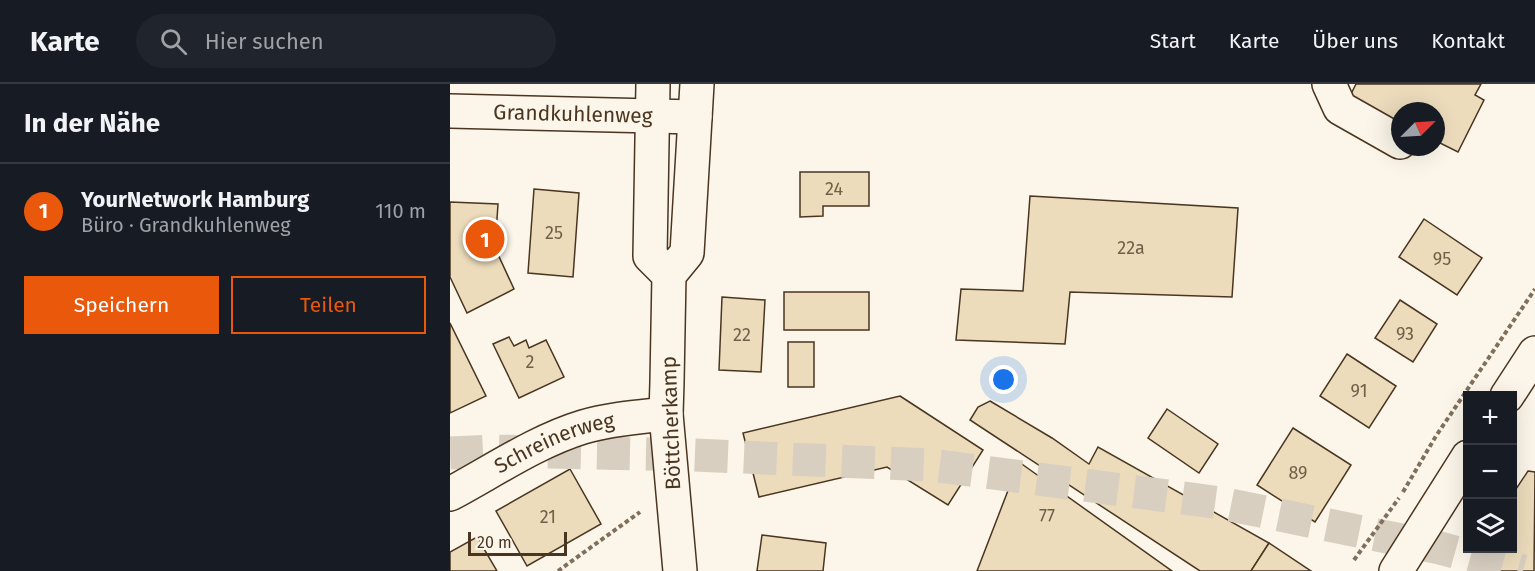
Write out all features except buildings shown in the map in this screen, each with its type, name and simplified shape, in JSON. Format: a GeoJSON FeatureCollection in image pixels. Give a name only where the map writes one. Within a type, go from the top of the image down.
{"type":"FeatureCollection","features":[{"type":"Feature","properties":{"kind":"street"},"geometry":{"type":"LineString","coordinates":[[653,84],[650,256],[669,275],[687,253],[697,84]]}},
{"type":"Feature","properties":{"kind":"street"},"geometry":{"type":"LineString","coordinates":[[1329,84],[1340,108],[1391,137]]}},
{"type":"Feature","properties":{"kind":"street","name":"Grandkuhlenweg"},"geometry":{"type":"LineString","coordinates":[[450,111],[695,117]]}},
{"type":"Feature","properties":{"kind":"street","name":"Böttcherkamp"},"geometry":{"type":"LineString","coordinates":[[669,275],[666,414],[680,571]]}},
{"type":"Feature","properties":{"kind":"street"},"geometry":{"type":"LineString","coordinates":[[1510,391],[1535,353]]}},
{"type":"Feature","properties":{"kind":"street"},"geometry":{"type":"LineString","coordinates":[[1517,400],[1535,382]]}},
{"type":"Feature","properties":{"kind":"street","name":"Schreinerweg"},"geometry":{"type":"LineString","coordinates":[[450,494],[554,439],[583,427],[666,414]]}},
{"type":"Feature","properties":{"kind":"street"},"geometry":{"type":"LineString","coordinates":[[1396,571],[1463,463]]}},
{"type":"Feature","properties":{"kind":"path"},"geometry":{"type":"LineString","coordinates":[[1354,560],[1400,497],[1436,436],[1535,289]]}},
{"type":"Feature","properties":{"kind":"path"},"geometry":{"type":"LineString","coordinates":[[558,571],[643,510]]}},
{"type":"Feature","properties":{"kind":"tunnel"},"geometry":{"type":"LineString","coordinates":[[450,453],[492,451],[693,455],[931,465],[1221,503],[1440,548],[1523,571]]}},
{"type":"Feature","properties":{"kind":"place","name":"YourNetwork Hamburg"},"geometry":{"type":"Point","coordinates":[485,239]}}]}
